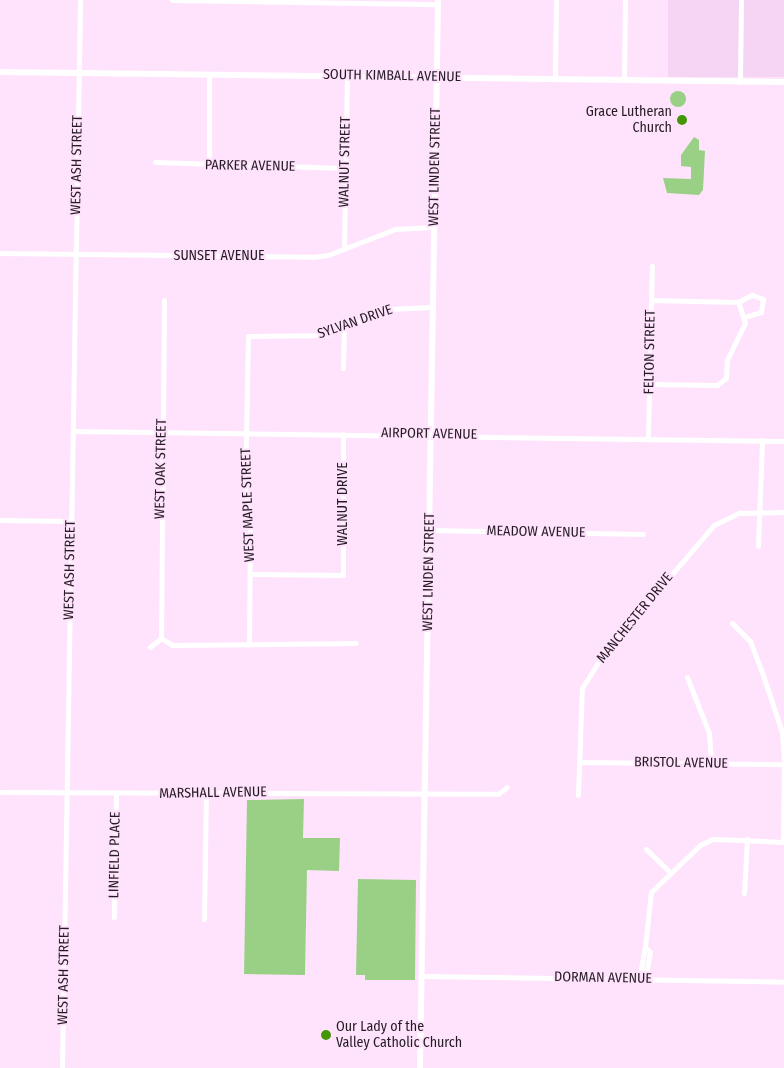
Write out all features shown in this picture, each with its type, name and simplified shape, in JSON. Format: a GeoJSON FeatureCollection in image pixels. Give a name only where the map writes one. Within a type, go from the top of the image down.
{"type":"FeatureCollection","features":[{"type":"Feature","properties":{"kind":"street","name":"WEST ASH STREET"},"geometry":{"type":"LineString","coordinates":[[62,1068],[80,0]]}},
{"type":"Feature","properties":{"kind":"street"},"geometry":{"type":"LineString","coordinates":[[172,0],[438,2]]}},
{"type":"Feature","properties":{"kind":"street"},"geometry":{"type":"LineString","coordinates":[[555,78],[556,0]]}},
{"type":"Feature","properties":{"kind":"street"},"geometry":{"type":"LineString","coordinates":[[624,80],[625,0]]}},
{"type":"Feature","properties":{"kind":"street"},"geometry":{"type":"LineString","coordinates":[[740,82],[741,0]]}},
{"type":"Feature","properties":{"kind":"street","name":"WEST LINDEN STREET"},"geometry":{"type":"LineString","coordinates":[[420,1068],[438,2]]}},
{"type":"Feature","properties":{"kind":"street","name":"SOUTH KIMBALL AVENUE"},"geometry":{"type":"LineString","coordinates":[[0,72],[436,76],[784,82]]}},
{"type":"Feature","properties":{"kind":"street"},"geometry":{"type":"LineString","coordinates":[[209,165],[210,74]]}},
{"type":"Feature","properties":{"kind":"street","name":"WALNUT STREET"},"geometry":{"type":"LineString","coordinates":[[344,249],[347,76]]}},
{"type":"Feature","properties":{"kind":"street","name":"PARKER AVENUE"},"geometry":{"type":"LineString","coordinates":[[155,162],[345,168]]}},
{"type":"Feature","properties":{"kind":"street","name":"SUNSET AVENUE"},"geometry":{"type":"LineString","coordinates":[[0,253],[312,257],[344,249],[395,229],[434,227]]}},
{"type":"Feature","properties":{"kind":"street","name":"FELTON STREET"},"geometry":{"type":"LineString","coordinates":[[648,437],[652,266]]}},
{"type":"Feature","properties":{"kind":"street"},"geometry":{"type":"LineString","coordinates":[[651,300],[738,302],[752,295],[765,303],[761,312],[745,317]]}},
{"type":"Feature","properties":{"kind":"street","name":"WEST OAK STREET"},"geometry":{"type":"LineString","coordinates":[[161,638],[164,300]]}},
{"type":"Feature","properties":{"kind":"street"},"geometry":{"type":"LineString","coordinates":[[649,384],[717,385],[726,378],[727,360],[745,317],[738,302]]}},
{"type":"Feature","properties":{"kind":"street","name":"SYLVAN DRIVE"},"geometry":{"type":"LineString","coordinates":[[248,336],[310,337],[344,328],[389,309],[432,307]]}},
{"type":"Feature","properties":{"kind":"street"},"geometry":{"type":"LineString","coordinates":[[343,368],[344,328]]}},
{"type":"Feature","properties":{"kind":"street","name":"WEST MAPLE STREET"},"geometry":{"type":"LineString","coordinates":[[248,336],[249,644]]}},
{"type":"Feature","properties":{"kind":"street","name":"AIRPORT AVENUE"},"geometry":{"type":"LineString","coordinates":[[74,431],[648,437],[784,441]]}},
{"type":"Feature","properties":{"kind":"street","name":"WALNUT DRIVE"},"geometry":{"type":"LineString","coordinates":[[250,574],[343,575],[343,434]]}},
{"type":"Feature","properties":{"kind":"street"},"geometry":{"type":"LineString","coordinates":[[758,546],[762,440]]}},
{"type":"Feature","properties":{"kind":"street","name":"MANCHESTER DRIVE"},"geometry":{"type":"LineString","coordinates":[[578,795],[582,688],[602,656],[714,525],[729,515],[784,512]]}},
{"type":"Feature","properties":{"kind":"street"},"geometry":{"type":"LineString","coordinates":[[0,520],[71,521]]}},
{"type":"Feature","properties":{"kind":"street","name":"MEADOW AVENUE"},"geometry":{"type":"LineString","coordinates":[[430,530],[643,534]]}},
{"type":"Feature","properties":{"kind":"street"},"geometry":{"type":"LineString","coordinates":[[645,972],[641,969],[651,892],[670,872],[712,839],[784,842],[782,732],[750,641],[732,623]]}},
{"type":"Feature","properties":{"kind":"street"},"geometry":{"type":"LineString","coordinates":[[150,647],[161,638],[172,645],[356,643]]}},
{"type":"Feature","properties":{"kind":"street"},"geometry":{"type":"LineString","coordinates":[[688,677],[706,725],[711,763]]}},
{"type":"Feature","properties":{"kind":"street","name":"BRISTOL AVENUE"},"geometry":{"type":"LineString","coordinates":[[579,762],[784,764]]}},
{"type":"Feature","properties":{"kind":"street","name":"MARSHALL AVENUE"},"geometry":{"type":"LineString","coordinates":[[0,792],[206,794],[426,792],[498,794],[507,787]]}},
{"type":"Feature","properties":{"kind":"street","name":"LINFIELD PLACE"},"geometry":{"type":"LineString","coordinates":[[114,917],[116,793]]}},
{"type":"Feature","properties":{"kind":"street"},"geometry":{"type":"LineString","coordinates":[[204,919],[206,794]]}},
{"type":"Feature","properties":{"kind":"street"},"geometry":{"type":"LineString","coordinates":[[744,893],[747,839]]}},
{"type":"Feature","properties":{"kind":"street"},"geometry":{"type":"LineString","coordinates":[[646,849],[670,872]]}},
{"type":"Feature","properties":{"kind":"street"},"geometry":{"type":"LineString","coordinates":[[645,947],[650,960],[645,972],[645,979]]}},
{"type":"Feature","properties":{"kind":"street","name":"DORMAN AVENUE"},"geometry":{"type":"LineString","coordinates":[[422,976],[784,982]]}},
{"type":"Feature","properties":{"kind":"shaded area"},"geometry":{"type":"Polygon","coordinates":[[[668,0],[784,0],[784,77],[668,77],[668,0]]]}},
{"type":"Feature","properties":{"kind":"green space"},"geometry":{"type":"Polygon","coordinates":[[[678,91],[686,99],[678,107],[670,99],[678,91]]]}},
{"type":"Feature","properties":{"kind":"green space"},"geometry":{"type":"Polygon","coordinates":[[[694,137],[699,140],[699,150],[705,151],[703,190],[699,195],[667,193],[663,178],[691,179],[691,167],[681,166],[681,155],[694,137]]]}},
{"type":"Feature","properties":{"kind":"green space"},"geometry":{"type":"Polygon","coordinates":[[[304,799],[303,838],[340,838],[339,871],[307,870],[305,975],[244,974],[247,800],[304,799]]]}},
{"type":"Feature","properties":{"kind":"green space"},"geometry":{"type":"Polygon","coordinates":[[[358,879],[416,880],[415,980],[365,980],[365,975],[356,975],[358,879]]]}},
{"type":"Feature","properties":{"kind":"place","name":"Grace Lutheran Church"},"geometry":{"type":"Point","coordinates":[682,120]}},
{"type":"Feature","properties":{"kind":"place","name":"Our Lady of the Valley Catholic Church"},"geometry":{"type":"Point","coordinates":[326,1035]}}]}
